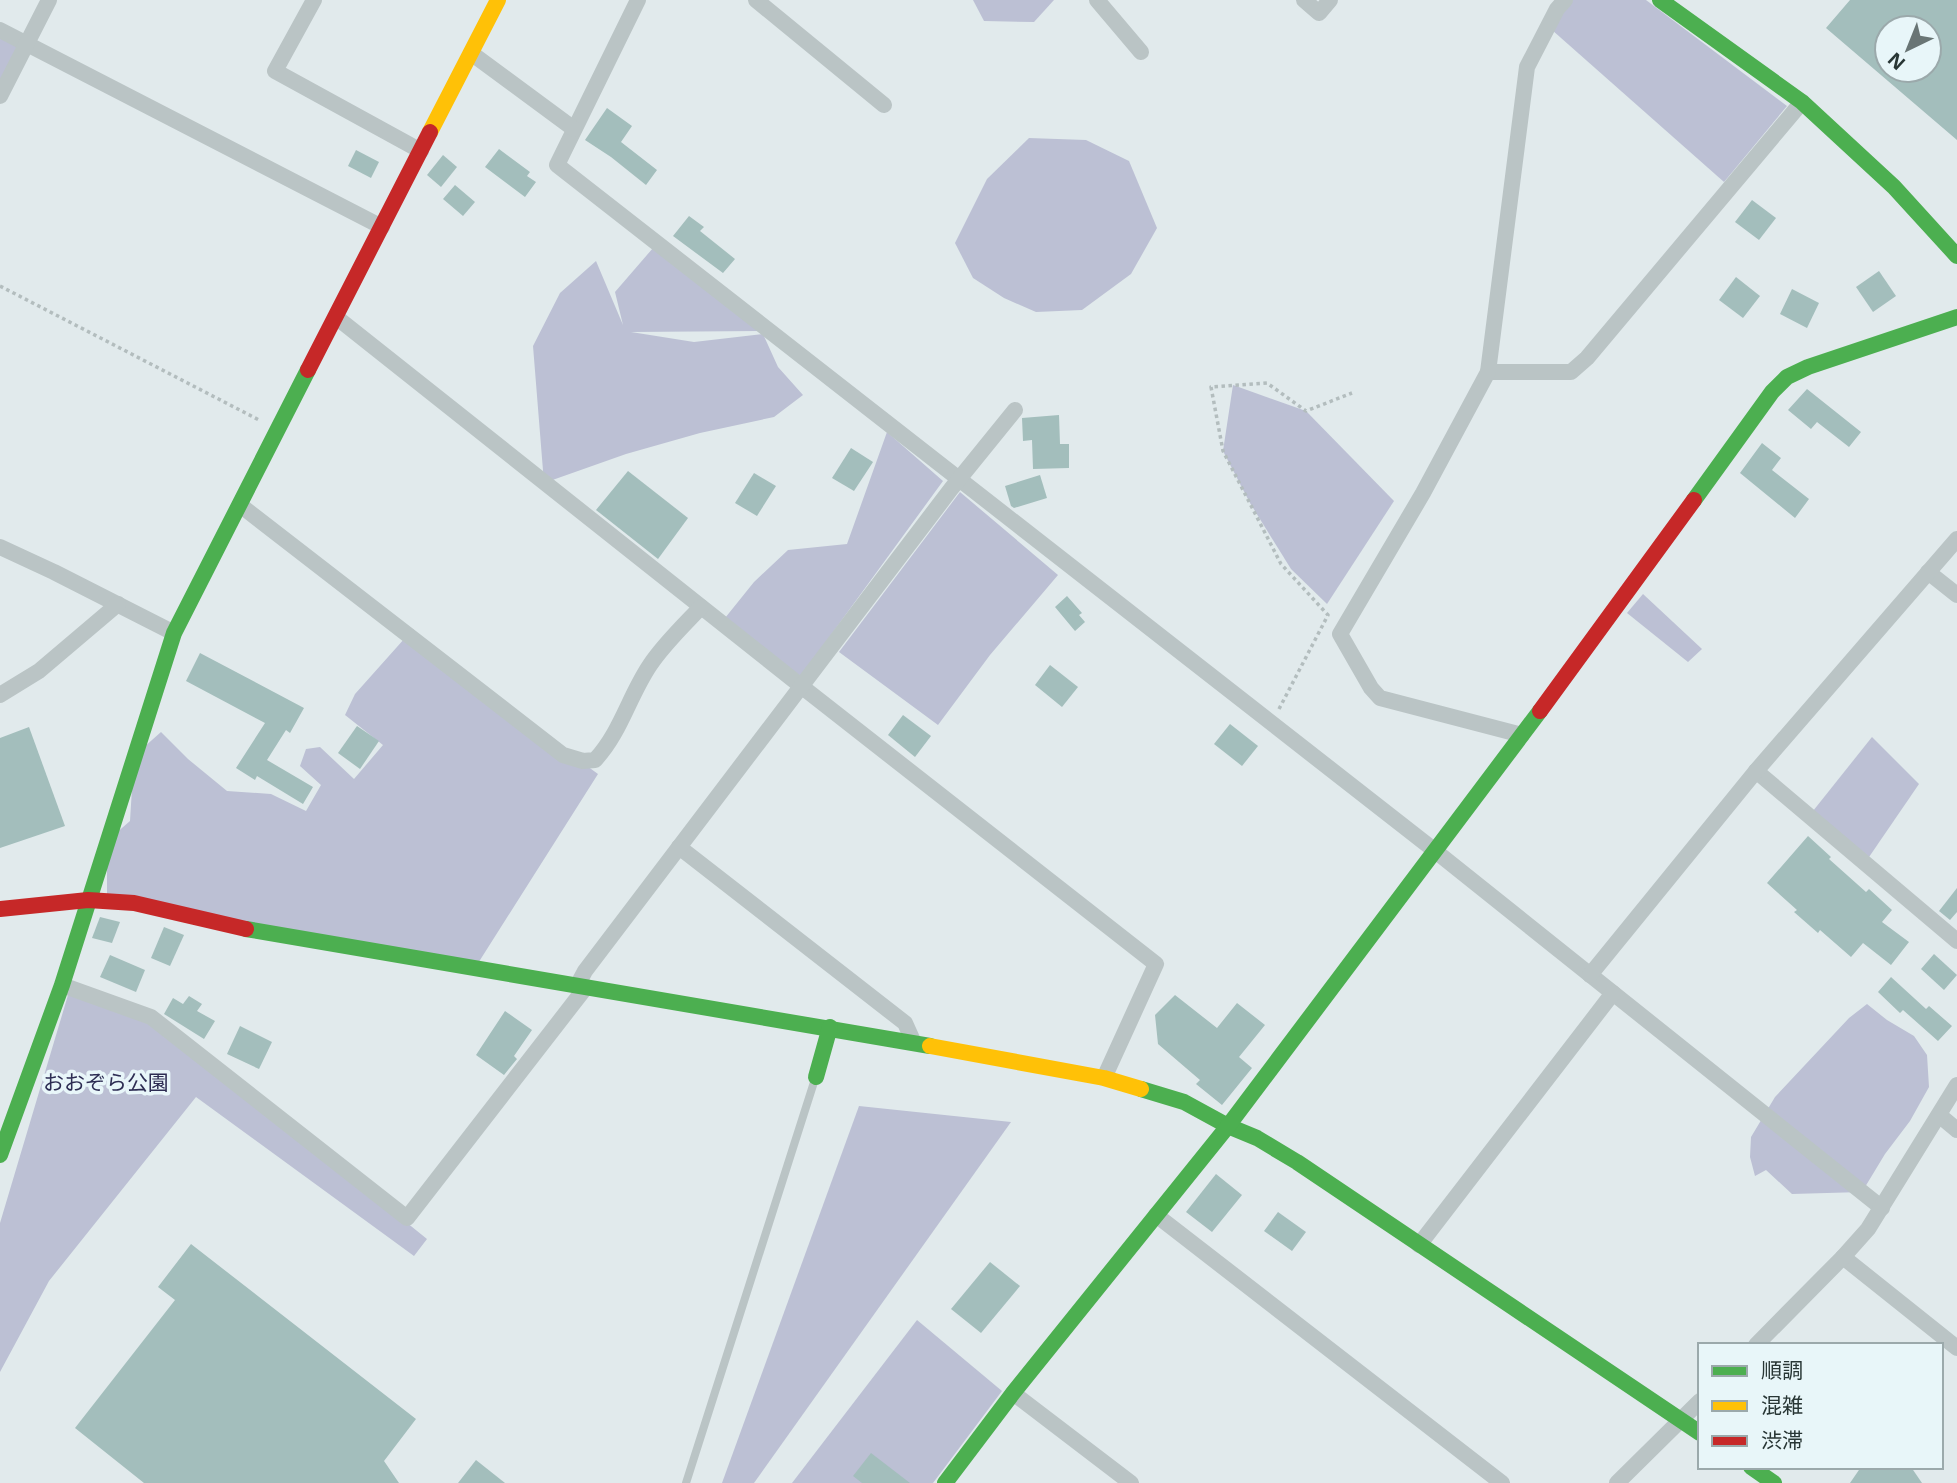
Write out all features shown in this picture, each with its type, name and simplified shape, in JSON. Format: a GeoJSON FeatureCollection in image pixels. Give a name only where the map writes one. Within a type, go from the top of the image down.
{"type":"FeatureCollection","features":[{"type":"Feature","properties":{"kind":"street"},"geometry":{"type":"LineString","coordinates":[[0,96],[49,0]]}},
{"type":"Feature","properties":{"kind":"street"},"geometry":{"type":"LineString","coordinates":[[314,0],[275,71],[421,151]]}},
{"type":"Feature","properties":{"kind":"street"},"geometry":{"type":"LineString","coordinates":[[0,1156],[62,985],[174,633],[498,0]]}},
{"type":"Feature","properties":{"kind":"street"},"geometry":{"type":"LineString","coordinates":[[638,0],[557,165],[1434,850],[1882,1208]]}},
{"type":"Feature","properties":{"kind":"street"},"geometry":{"type":"LineString","coordinates":[[756,0],[884,105]]}},
{"type":"Feature","properties":{"kind":"street"},"geometry":{"type":"LineString","coordinates":[[1097,0],[1142,52]]}},
{"type":"Feature","properties":{"kind":"street"},"geometry":{"type":"LineString","coordinates":[[1304,0],[1319,13],[1330,0]]}},
{"type":"Feature","properties":{"kind":"street"},"geometry":{"type":"LineString","coordinates":[[1522,735],[1380,698],[1371,688],[1340,634],[1423,493],[1488,372],[1527,67],[1557,9],[1566,0]]}},
{"type":"Feature","properties":{"kind":"street"},"geometry":{"type":"LineString","coordinates":[[1660,0],[1802,102],[1894,187],[1957,256]]}},
{"type":"Feature","properties":{"kind":"street"},"geometry":{"type":"LineString","coordinates":[[0,30],[28,42],[382,227]]}},
{"type":"Feature","properties":{"kind":"street"},"geometry":{"type":"LineString","coordinates":[[471,53],[574,130]]}},
{"type":"Feature","properties":{"kind":"street"},"geometry":{"type":"LineString","coordinates":[[1488,372],[1571,372],[1587,358],[1802,102]]}},
{"type":"Feature","properties":{"kind":"street"},"geometry":{"type":"LineString","coordinates":[[336,317],[1156,964],[1104,1078]]}},
{"type":"Feature","properties":{"kind":"street"},"geometry":{"type":"LineString","coordinates":[[945,1483],[1013,1393],[1228,1126],[1522,735],[1772,392],[1787,377],[1831,357],[1957,317]]}},
{"type":"Feature","properties":{"kind":"street"},"geometry":{"type":"LineString","coordinates":[[62,985],[151,1017],[407,1219],[582,986],[585,971],[959,479],[1015,410]]}},
{"type":"Feature","properties":{"kind":"street"},"geometry":{"type":"LineString","coordinates":[[240,505],[563,755],[583,761],[595,760],[606,748],[651,663],[701,607]]}},
{"type":"Feature","properties":{"kind":"street"},"geometry":{"type":"LineString","coordinates":[[1590,975],[1756,771],[1957,539]]}},
{"type":"Feature","properties":{"kind":"street"},"geometry":{"type":"LineString","coordinates":[[0,547],[174,633]]}},
{"type":"Feature","properties":{"kind":"street"},"geometry":{"type":"LineString","coordinates":[[1928,572],[1957,595]]}},
{"type":"Feature","properties":{"kind":"street"},"geometry":{"type":"LineString","coordinates":[[0,695],[39,671],[118,604]]}},
{"type":"Feature","properties":{"kind":"street"},"geometry":{"type":"LineString","coordinates":[[1756,771],[1957,941]]}},
{"type":"Feature","properties":{"kind":"street"},"geometry":{"type":"LineString","coordinates":[[679,847],[905,1023],[915,1043]]}},
{"type":"Feature","properties":{"kind":"street"},"geometry":{"type":"LineString","coordinates":[[0,909],[88,900],[134,903],[248,929],[830,1027],[1104,1078],[1184,1102],[1257,1138],[1297,1162],[1698,1432]]}},
{"type":"Feature","properties":{"kind":"street"},"geometry":{"type":"LineString","coordinates":[[1419,1245],[1613,993]]}},
{"type":"Feature","properties":{"kind":"street"},"geometry":{"type":"LineString","coordinates":[[816,1077],[830,1027]]}},
{"type":"Feature","properties":{"kind":"street"},"geometry":{"type":"LineString","coordinates":[[1758,1343],[1868,1229],[1957,1085]]}},
{"type":"Feature","properties":{"kind":"street"},"geometry":{"type":"LineString","coordinates":[[1939,1115],[1957,1130]]}},
{"type":"Feature","properties":{"kind":"street"},"geometry":{"type":"LineString","coordinates":[[1156,1216],[1503,1483]]}},
{"type":"Feature","properties":{"kind":"street"},"geometry":{"type":"LineString","coordinates":[[1843,1257],[1957,1348]]}},
{"type":"Feature","properties":{"kind":"street"},"geometry":{"type":"LineString","coordinates":[[1013,1393],[1131,1483]]}},
{"type":"Feature","properties":{"kind":"street"},"geometry":{"type":"LineString","coordinates":[[1617,1483],[1698,1403]]}},
{"type":"Feature","properties":{"kind":"street"},"geometry":{"type":"LineString","coordinates":[[1754,1469],[1774,1483]]}},
{"type":"Feature","properties":{"kind":"lane"},"geometry":{"type":"LineString","coordinates":[[686,1483],[816,1077]]}},
{"type":"Feature","properties":{"kind":"path"},"geometry":{"type":"LineString","coordinates":[[0,286],[279,429]]}},
{"type":"Feature","properties":{"kind":"path"},"geometry":{"type":"LineString","coordinates":[[1271,723],[1328,615],[1281,564],[1223,451],[1211,387],[1267,383],[1306,411],[1352,393]]}},
{"type":"Feature","properties":{"kind":"green space"},"geometry":{"type":"Polygon","coordinates":[[[973,0],[1054,0],[1034,22],[984,21],[973,0]]]}},
{"type":"Feature","properties":{"kind":"green space"},"geometry":{"type":"Polygon","coordinates":[[[1566,0],[1646,0],[1787,106],[1724,182],[1552,30],[1566,0]]]}},
{"type":"Feature","properties":{"kind":"green space"},"geometry":{"type":"Polygon","coordinates":[[[0,30],[28,42],[0,96],[0,30]]]}},
{"type":"Feature","properties":{"kind":"green space"},"geometry":{"type":"Polygon","coordinates":[[[1029,138],[1086,140],[1129,161],[1157,228],[1131,274],[1082,310],[1036,312],[1004,298],[973,278],[955,243],[987,179],[1029,138]]]}},
{"type":"Feature","properties":{"kind":"green space"},"geometry":{"type":"Polygon","coordinates":[[[653,248],[760,331],[631,332],[694,342],[763,334],[778,367],[803,395],[774,417],[700,433],[626,454],[544,483],[533,346],[560,293],[596,261],[623,325],[615,292],[653,248]]]}},
{"type":"Feature","properties":{"kind":"green space"},"geometry":{"type":"Polygon","coordinates":[[[1233,385],[1306,411],[1394,501],[1327,604],[1291,569],[1250,503],[1223,451],[1233,385]]]}},
{"type":"Feature","properties":{"kind":"green space"},"geometry":{"type":"Polygon","coordinates":[[[887,432],[943,481],[801,676],[721,623],[754,582],[788,550],[847,544],[887,432]]]}},
{"type":"Feature","properties":{"kind":"green space"},"geometry":{"type":"Polygon","coordinates":[[[960,492],[1058,575],[990,655],[938,725],[839,652],[960,492]]]}},
{"type":"Feature","properties":{"kind":"green space"},"geometry":{"type":"Polygon","coordinates":[[[1643,594],[1702,649],[1688,662],[1627,613],[1643,594]]]}},
{"type":"Feature","properties":{"kind":"green space"},"geometry":{"type":"Polygon","coordinates":[[[413,629],[441,660],[598,774],[475,968],[107,901],[107,841],[130,821],[134,756],[161,732],[188,759],[227,791],[271,794],[306,811],[321,785],[300,766],[306,749],[320,747],[354,779],[383,745],[345,715],[355,694],[413,629]]]}},
{"type":"Feature","properties":{"kind":"green space"},"geometry":{"type":"Polygon","coordinates":[[[1872,737],[1919,784],[1869,857],[1813,811],[1872,737]]]}},
{"type":"Feature","properties":{"kind":"green space","name":"おおぞら公園"},"geometry":{"type":"Polygon","coordinates":[[[68,995],[161,1024],[427,1239],[414,1256],[196,1097],[49,1281],[0,1372],[0,1223],[68,995]]]}},
{"type":"Feature","properties":{"kind":"green space"},"geometry":{"type":"Polygon","coordinates":[[[1867,1004],[1914,1036],[1927,1055],[1929,1087],[1910,1121],[1885,1154],[1862,1192],[1792,1194],[1766,1170],[1755,1176],[1750,1157],[1751,1137],[1775,1097],[1849,1018],[1867,1004]]]}},
{"type":"Feature","properties":{"kind":"green space"},"geometry":{"type":"Polygon","coordinates":[[[859,1106],[1011,1122],[754,1483],[722,1483],[859,1106]]]}},
{"type":"Feature","properties":{"kind":"green space"},"geometry":{"type":"Polygon","coordinates":[[[917,1320],[1002,1391],[933,1483],[792,1483],[917,1320]]]}},
{"type":"Feature","properties":{"kind":"building"},"geometry":{"type":"Polygon","coordinates":[[[1850,0],[1957,0],[1957,140],[1892,84],[1943,84],[1943,14],[1873,14],[1873,68],[1826,28],[1850,0]]]}},
{"type":"Feature","properties":{"kind":"building"},"geometry":{"type":"Polygon","coordinates":[[[607,108],[632,126],[621,142],[657,170],[646,185],[585,140],[607,108]]]}},
{"type":"Feature","properties":{"kind":"building"},"geometry":{"type":"Polygon","coordinates":[[[499,149],[530,172],[527,176],[536,182],[525,197],[485,167],[499,149]]]}},
{"type":"Feature","properties":{"kind":"building"},"geometry":{"type":"Polygon","coordinates":[[[356,150],[379,162],[371,178],[348,166],[356,150]]]}},
{"type":"Feature","properties":{"kind":"building"},"geometry":{"type":"Polygon","coordinates":[[[443,155],[457,167],[441,187],[427,175],[443,155]]]}},
{"type":"Feature","properties":{"kind":"building"},"geometry":{"type":"Polygon","coordinates":[[[455,185],[475,202],[463,216],[443,199],[455,185]]]}},
{"type":"Feature","properties":{"kind":"building"},"geometry":{"type":"Polygon","coordinates":[[[1752,200],[1776,218],[1759,240],[1735,222],[1752,200]]]}},
{"type":"Feature","properties":{"kind":"building"},"geometry":{"type":"Polygon","coordinates":[[[689,216],[704,227],[700,231],[735,259],[723,273],[673,236],[689,216]]]}},
{"type":"Feature","properties":{"kind":"building"},"geometry":{"type":"Polygon","coordinates":[[[1879,271],[1896,296],[1873,312],[1856,287],[1879,271]]]}},
{"type":"Feature","properties":{"kind":"building"},"geometry":{"type":"Polygon","coordinates":[[[1736,277],[1760,296],[1743,318],[1719,300],[1736,277]]]}},
{"type":"Feature","properties":{"kind":"building"},"geometry":{"type":"Polygon","coordinates":[[[1792,289],[1819,303],[1807,328],[1780,314],[1792,289]]]}},
{"type":"Feature","properties":{"kind":"building"},"geometry":{"type":"Polygon","coordinates":[[[1807,389],[1861,432],[1849,447],[1817,422],[1811,429],[1788,410],[1807,389]]]}},
{"type":"Feature","properties":{"kind":"building"},"geometry":{"type":"Polygon","coordinates":[[[1059,415],[1060,444],[1069,444],[1069,468],[1033,469],[1032,440],[1023,441],[1022,418],[1059,415]]]}},
{"type":"Feature","properties":{"kind":"building"},"geometry":{"type":"Polygon","coordinates":[[[1762,443],[1781,458],[1772,470],[1809,499],[1795,518],[1740,473],[1762,443]]]}},
{"type":"Feature","properties":{"kind":"building"},"geometry":{"type":"Polygon","coordinates":[[[851,448],[873,462],[854,491],[832,478],[851,448]]]}},
{"type":"Feature","properties":{"kind":"building"},"geometry":{"type":"Polygon","coordinates":[[[628,471],[688,518],[658,559],[596,510],[628,471]]]}},
{"type":"Feature","properties":{"kind":"building"},"geometry":{"type":"Polygon","coordinates":[[[754,473],[776,486],[757,516],[735,503],[754,473]]]}},
{"type":"Feature","properties":{"kind":"building"},"geometry":{"type":"Polygon","coordinates":[[[1040,475],[1047,498],[1014,508],[1011,506],[1005,486],[1040,475]]]}},
{"type":"Feature","properties":{"kind":"building"},"geometry":{"type":"Polygon","coordinates":[[[1067,596],[1082,613],[1079,615],[1085,622],[1075,631],[1055,607],[1067,596]]]}},
{"type":"Feature","properties":{"kind":"building"},"geometry":{"type":"Polygon","coordinates":[[[200,653],[304,708],[290,733],[286,730],[267,760],[313,787],[303,804],[257,776],[255,780],[236,768],[265,723],[186,681],[200,653]]]}},
{"type":"Feature","properties":{"kind":"building"},"geometry":{"type":"Polygon","coordinates":[[[1050,665],[1078,687],[1062,707],[1035,685],[1050,665]]]}},
{"type":"Feature","properties":{"kind":"building"},"geometry":{"type":"Polygon","coordinates":[[[903,715],[931,736],[915,757],[888,735],[903,715]]]}},
{"type":"Feature","properties":{"kind":"building"},"geometry":{"type":"Polygon","coordinates":[[[1230,724],[1258,746],[1242,766],[1214,744],[1230,724]]]}},
{"type":"Feature","properties":{"kind":"building"},"geometry":{"type":"Polygon","coordinates":[[[357,726],[379,741],[360,769],[338,753],[357,726]]]}},
{"type":"Feature","properties":{"kind":"building"},"geometry":{"type":"Polygon","coordinates":[[[29,727],[65,826],[0,848],[0,738],[29,727]]]}},
{"type":"Feature","properties":{"kind":"building"},"geometry":{"type":"Polygon","coordinates":[[[1808,836],[1866,892],[1869,889],[1892,910],[1882,922],[1909,942],[1891,965],[1863,943],[1851,957],[1794,912],[1797,910],[1767,883],[1808,836]]]}},
{"type":"Feature","properties":{"kind":"building"},"geometry":{"type":"Polygon","coordinates":[[[1957,888],[1957,912],[1950,920],[1939,911],[1957,888]]]}},
{"type":"Feature","properties":{"kind":"building"},"geometry":{"type":"Polygon","coordinates":[[[100,917],[120,922],[112,943],[92,938],[100,917]]]}},
{"type":"Feature","properties":{"kind":"building"},"geometry":{"type":"Polygon","coordinates":[[[164,927],[184,935],[170,966],[151,958],[164,927]]]}},
{"type":"Feature","properties":{"kind":"building"},"geometry":{"type":"Polygon","coordinates":[[[1934,954],[1957,975],[1944,990],[1921,969],[1934,954]]]}},
{"type":"Feature","properties":{"kind":"building"},"geometry":{"type":"Polygon","coordinates":[[[110,955],[145,970],[136,992],[100,977],[110,955]]]}},
{"type":"Feature","properties":{"kind":"building"},"geometry":{"type":"Polygon","coordinates":[[[1891,977],[1926,1009],[1929,1006],[1952,1026],[1938,1041],[1903,1010],[1900,1013],[1878,992],[1891,977]]]}},
{"type":"Feature","properties":{"kind":"building"},"geometry":{"type":"Polygon","coordinates":[[[1175,995],[1217,1028],[1237,1003],[1265,1025],[1239,1057],[1252,1068],[1222,1105],[1196,1084],[1200,1080],[1158,1044],[1155,1015],[1175,995]]]}},
{"type":"Feature","properties":{"kind":"building"},"geometry":{"type":"Polygon","coordinates":[[[189,996],[202,1004],[197,1011],[215,1021],[204,1039],[164,1014],[173,998],[183,1004],[189,996]]]}},
{"type":"Feature","properties":{"kind":"building"},"geometry":{"type":"Polygon","coordinates":[[[505,1011],[532,1030],[514,1056],[517,1059],[504,1075],[476,1055],[505,1011]]]}},
{"type":"Feature","properties":{"kind":"building"},"geometry":{"type":"Polygon","coordinates":[[[240,1026],[272,1042],[259,1069],[227,1054],[240,1026]]]}},
{"type":"Feature","properties":{"kind":"building"},"geometry":{"type":"Polygon","coordinates":[[[1216,1174],[1242,1195],[1212,1232],[1186,1212],[1216,1174]]]}},
{"type":"Feature","properties":{"kind":"building"},"geometry":{"type":"Polygon","coordinates":[[[1278,1212],[1306,1232],[1292,1251],[1264,1231],[1278,1212]]]}},
{"type":"Feature","properties":{"kind":"building"},"geometry":{"type":"Polygon","coordinates":[[[191,1244],[416,1419],[384,1461],[399,1483],[144,1483],[75,1428],[175,1300],[158,1287],[191,1244]]]}},
{"type":"Feature","properties":{"kind":"building"},"geometry":{"type":"Polygon","coordinates":[[[990,1262],[1020,1286],[981,1333],[951,1309],[990,1262]]]}},
{"type":"Feature","properties":{"kind":"building"},"geometry":{"type":"Polygon","coordinates":[[[871,1453],[910,1483],[862,1483],[853,1476],[871,1453]]]}},
{"type":"Feature","properties":{"kind":"building"},"geometry":{"type":"Polygon","coordinates":[[[476,1460],[505,1483],[458,1483],[476,1460]]]}},
{"type":"Feature","properties":{"kind":"building"},"geometry":{"type":"Polygon","coordinates":[[[1860,1469],[1912,1469],[1922,1483],[1850,1483],[1860,1469]]]}},
{"type":"Feature","properties":{"kind":"traffic: fast"},"geometry":{"type":"LineString","coordinates":[[1660,0],[1802,102],[1894,187],[1957,256]]}},
{"type":"Feature","properties":{"kind":"traffic: fast"},"geometry":{"type":"LineString","coordinates":[[1694,500],[1772,392],[1787,377],[1808,367],[1957,317]]}},
{"type":"Feature","properties":{"kind":"traffic: fast"},"geometry":{"type":"LineString","coordinates":[[0,1155],[62,985],[174,633],[308,370]]}},
{"type":"Feature","properties":{"kind":"traffic: fast"},"geometry":{"type":"LineString","coordinates":[[945,1483],[1013,1393],[1228,1126],[1540,711]]}},
{"type":"Feature","properties":{"kind":"traffic: fast"},"geometry":{"type":"LineString","coordinates":[[246,929],[930,1046]]}},
{"type":"Feature","properties":{"kind":"traffic: fast"},"geometry":{"type":"LineString","coordinates":[[816,1077],[830,1027]]}},
{"type":"Feature","properties":{"kind":"traffic: fast"},"geometry":{"type":"LineString","coordinates":[[1141,1089],[1184,1102],[1257,1138],[1297,1162],[1698,1432]]}},
{"type":"Feature","properties":{"kind":"traffic: fast"},"geometry":{"type":"LineString","coordinates":[[1754,1469],[1774,1483]]}},
{"type":"Feature","properties":{"kind":"traffic: slow"},"geometry":{"type":"LineString","coordinates":[[430,132],[498,0]]}},
{"type":"Feature","properties":{"kind":"traffic: slow"},"geometry":{"type":"LineString","coordinates":[[930,1046],[1104,1078],[1141,1089]]}},
{"type":"Feature","properties":{"kind":"traffic: jam"},"geometry":{"type":"LineString","coordinates":[[308,370],[430,132]]}},
{"type":"Feature","properties":{"kind":"traffic: jam"},"geometry":{"type":"LineString","coordinates":[[1540,711],[1694,500]]}},
{"type":"Feature","properties":{"kind":"traffic: jam"},"geometry":{"type":"LineString","coordinates":[[0,909],[88,900],[134,903],[246,929]]}}]}
